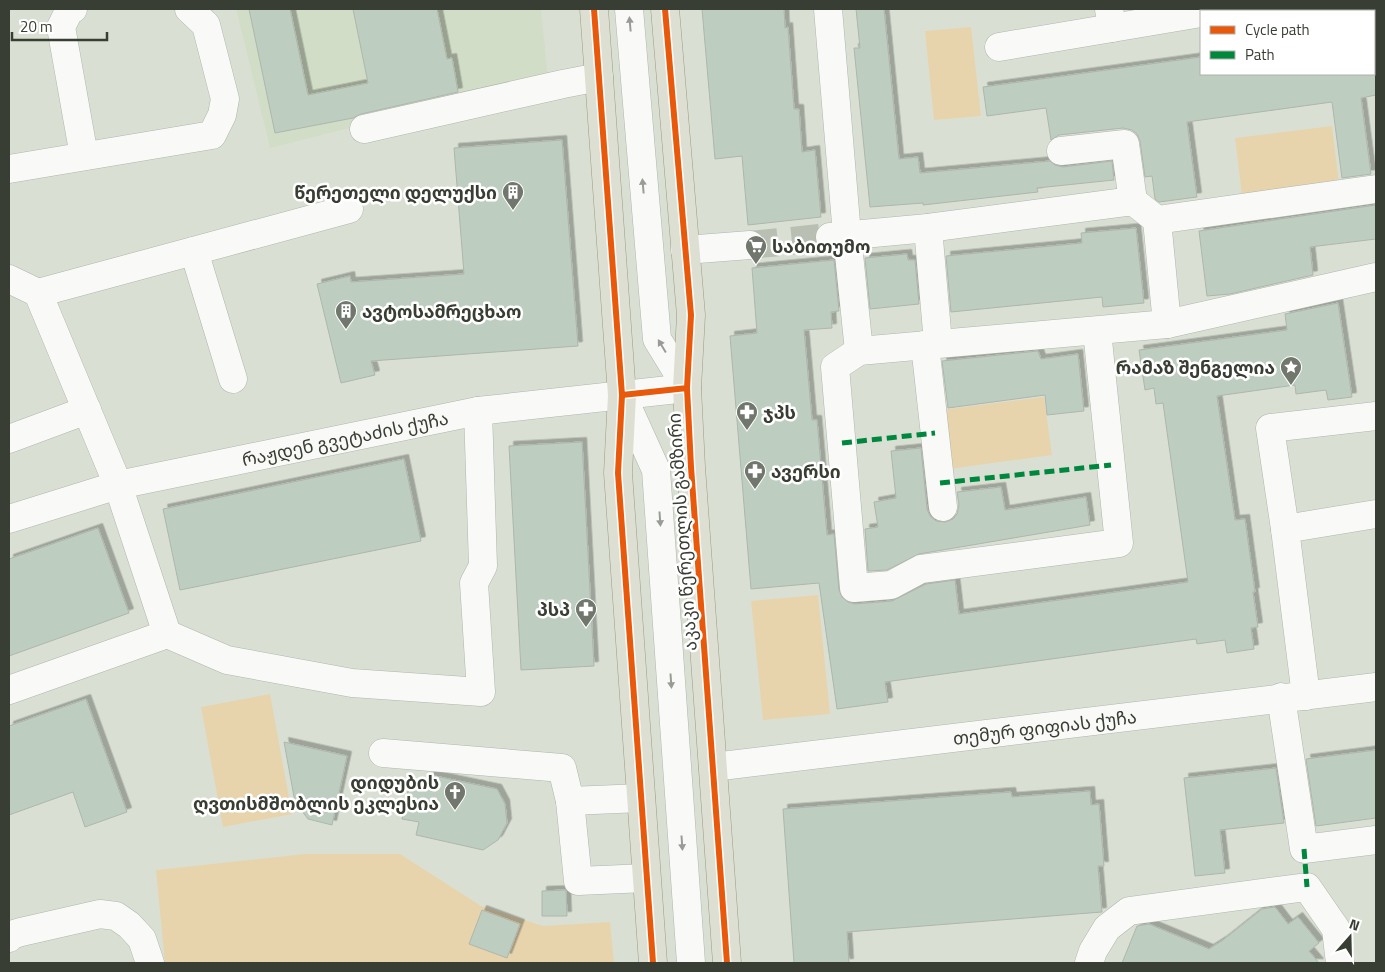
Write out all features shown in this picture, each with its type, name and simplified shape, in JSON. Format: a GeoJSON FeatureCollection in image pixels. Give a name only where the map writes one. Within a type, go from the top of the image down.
{"type":"FeatureCollection","features":[{"type":"Feature","properties":{"kind":"main road"},"geometry":{"type":"LineString","coordinates":[[594,9],[622,395],[618,473],[646,878],[654,963]]}},
{"type":"Feature","properties":{"kind":"main road","name":"აკაკი წერეთლის გამზირი"},"geometry":{"type":"LineString","coordinates":[[665,9],[691,315],[687,388],[727,963]]}},
{"type":"Feature","properties":{"kind":"street"},"geometry":{"type":"LineString","coordinates":[[73,9],[69,11],[61,27],[84,156]]}},
{"type":"Feature","properties":{"kind":"street"},"geometry":{"type":"LineString","coordinates":[[9,169],[212,135],[222,115],[225,99],[206,25],[189,9]]}},
{"type":"Feature","properties":{"kind":"street"},"geometry":{"type":"LineString","coordinates":[[629,9],[657,339],[687,388]]}},
{"type":"Feature","properties":{"kind":"street"},"geometry":{"type":"LineString","coordinates":[[828,9],[839,236],[859,351]]}},
{"type":"Feature","properties":{"kind":"street"},"geometry":{"type":"LineString","coordinates":[[999,47],[1111,18],[1200,13]]}},
{"type":"Feature","properties":{"kind":"street"},"geometry":{"type":"LineString","coordinates":[[364,129],[599,77]]}},
{"type":"Feature","properties":{"kind":"street"},"geometry":{"type":"LineString","coordinates":[[1061,151],[1124,144],[1133,201],[1157,220],[1167,324]]}},
{"type":"Feature","properties":{"kind":"street"},"geometry":{"type":"LineString","coordinates":[[1157,220],[1376,189]]}},
{"type":"Feature","properties":{"kind":"street"},"geometry":{"type":"LineString","coordinates":[[839,236],[928,228],[1133,201]]}},
{"type":"Feature","properties":{"kind":"street"},"geometry":{"type":"LineString","coordinates":[[9,279],[38,293],[349,209]]}},
{"type":"Feature","properties":{"kind":"street"},"geometry":{"type":"LineString","coordinates":[[928,228],[932,344],[943,507]]}},
{"type":"Feature","properties":{"kind":"street"},"geometry":{"type":"LineString","coordinates":[[685,250],[750,244]]}},
{"type":"Feature","properties":{"kind":"street"},"geometry":{"type":"LineString","coordinates":[[194,251],[233,379]]}},
{"type":"Feature","properties":{"kind":"street"},"geometry":{"type":"LineString","coordinates":[[1097,331],[1119,543],[921,569],[891,584],[854,588],[835,367],[859,351],[1167,324],[1376,277]]}},
{"type":"Feature","properties":{"kind":"street"},"geometry":{"type":"LineString","coordinates":[[38,293],[118,485],[167,634]]}},
{"type":"Feature","properties":{"kind":"street","name":"რაჟდენ გვეტაძის ქუჩა"},"geometry":{"type":"LineString","coordinates":[[9,519],[118,485],[478,411],[687,388]]}},
{"type":"Feature","properties":{"kind":"street"},"geometry":{"type":"LineString","coordinates":[[622,395],[656,470],[691,963]]}},
{"type":"Feature","properties":{"kind":"street"},"geometry":{"type":"LineString","coordinates":[[9,439],[87,410]]}},
{"type":"Feature","properties":{"kind":"street"},"geometry":{"type":"LineString","coordinates":[[9,690],[167,634],[227,660],[352,683],[481,692],[474,583],[483,566],[478,411]]}},
{"type":"Feature","properties":{"kind":"street"},"geometry":{"type":"LineString","coordinates":[[1376,416],[1270,428],[1285,529],[1293,696],[1304,849],[1376,840]]}},
{"type":"Feature","properties":{"kind":"street"},"geometry":{"type":"LineString","coordinates":[[1285,529],[1376,514]]}},
{"type":"Feature","properties":{"kind":"street","name":"თემურ ფიფიას ქუჩა"},"geometry":{"type":"LineString","coordinates":[[713,767],[1376,687]]}},
{"type":"Feature","properties":{"kind":"street"},"geometry":{"type":"LineString","coordinates":[[383,753],[562,768],[570,802],[578,881],[646,878]]}},
{"type":"Feature","properties":{"kind":"street"},"geometry":{"type":"LineString","coordinates":[[570,802],[641,798]]}},
{"type":"Feature","properties":{"kind":"street"},"geometry":{"type":"LineString","coordinates":[[1089,963],[1093,951],[1107,928],[1130,911],[1307,887],[1336,929],[1340,963]]}},
{"type":"Feature","properties":{"kind":"street"},"geometry":{"type":"LineString","coordinates":[[9,938],[11,935],[21,932],[100,914],[116,916],[129,925],[142,939],[150,963]]}},
{"type":"Feature","properties":{"kind":"shaded area"},"geometry":{"type":"Polygon","coordinates":[[[236,9],[541,9],[548,78],[270,148],[236,9]]]}},
{"type":"Feature","properties":{"kind":"shaded area"},"geometry":{"type":"Polygon","coordinates":[[[971,27],[981,116],[934,120],[925,31],[971,27]]]}},
{"type":"Feature","properties":{"kind":"shaded area"},"geometry":{"type":"Polygon","coordinates":[[[1332,126],[1339,184],[1242,196],[1235,138],[1332,126]]]}},
{"type":"Feature","properties":{"kind":"shaded area"},"geometry":{"type":"Polygon","coordinates":[[[1044,397],[1052,455],[949,469],[941,410],[1044,397]]]}},
{"type":"Feature","properties":{"kind":"shaded area"},"geometry":{"type":"Polygon","coordinates":[[[818,595],[830,714],[763,720],[751,601],[818,595]]]}},
{"type":"Feature","properties":{"kind":"shaded area"},"geometry":{"type":"Polygon","coordinates":[[[270,694],[292,814],[223,827],[201,707],[270,694]]]}},
{"type":"Feature","properties":{"kind":"shaded area"},"geometry":{"type":"Polygon","coordinates":[[[305,854],[400,854],[481,906],[543,926],[610,922],[614,963],[165,963],[156,870],[305,854]]]}},
{"type":"Feature","properties":{"kind":"building"},"geometry":{"type":"Polygon","coordinates":[[[249,9],[290,9],[308,95],[368,83],[353,9],[437,9],[447,59],[452,58],[458,92],[361,114],[353,118],[275,133],[249,9]]]}},
{"type":"Feature","properties":{"kind":"building"},"geometry":{"type":"Polygon","coordinates":[[[702,9],[784,9],[785,28],[788,27],[794,109],[799,109],[802,152],[815,150],[821,217],[748,225],[742,156],[715,159],[702,9]]]}},
{"type":"Feature","properties":{"kind":"building"},"geometry":{"type":"Polygon","coordinates":[[[856,9],[884,9],[899,159],[918,157],[920,173],[1050,161],[1055,165],[1063,167],[1112,161],[1114,180],[1037,188],[1038,192],[923,205],[923,203],[870,207],[854,48],[860,48],[856,9]]]}},
{"type":"Feature","properties":{"kind":"building"},"geometry":{"type":"Polygon","coordinates":[[[1200,57],[1200,75],[1376,74],[1376,95],[1361,98],[1371,174],[1342,178],[1332,102],[1187,122],[1197,197],[1159,202],[1155,199],[1152,176],[1145,177],[1140,141],[1137,134],[1132,130],[1123,128],[1059,135],[1051,140],[1046,108],[987,116],[983,87],[1200,57]]]}},
{"type":"Feature","properties":{"kind":"building","name":"წერეთელი დელუქსი"},"geometry":{"type":"Polygon","coordinates":[[[562,140],[578,346],[371,361],[375,375],[341,383],[317,284],[350,276],[351,282],[464,274],[454,148],[562,140]]]}},
{"type":"Feature","properties":{"kind":"building"},"geometry":{"type":"Polygon","coordinates":[[[1376,205],[1376,239],[1310,247],[1313,275],[1230,294],[1207,296],[1199,231],[1376,205]]]}},
{"type":"Feature","properties":{"kind":"building"},"geometry":{"type":"Polygon","coordinates":[[[1136,228],[1144,303],[1103,307],[1102,297],[951,312],[946,256],[1082,243],[1081,233],[1136,228]]]}},
{"type":"Feature","properties":{"kind":"building"},"geometry":{"type":"Polygon","coordinates":[[[907,254],[908,260],[915,260],[919,304],[870,309],[865,258],[907,254]]]}},
{"type":"Feature","properties":{"kind":"building"},"geometry":{"type":"Polygon","coordinates":[[[834,260],[839,311],[831,312],[832,328],[804,330],[812,420],[817,420],[827,535],[834,534],[839,590],[842,597],[848,602],[855,604],[892,601],[926,584],[955,580],[959,614],[1188,582],[1163,403],[1156,404],[1154,388],[1145,390],[1139,350],[1287,330],[1285,314],[1338,303],[1352,397],[1328,400],[1326,390],[1296,394],[1295,385],[1217,396],[1235,520],[1245,519],[1258,627],[1251,628],[1254,649],[1227,653],[1225,640],[1197,644],[1196,639],[885,682],[888,702],[837,709],[819,583],[751,589],[730,336],[757,333],[752,268],[834,260]]]}},
{"type":"Feature","properties":{"kind":"building"},"geometry":{"type":"Polygon","coordinates":[[[1038,351],[1041,359],[1078,354],[1084,411],[1047,415],[1045,395],[948,408],[942,361],[1038,351]]]}},
{"type":"Feature","properties":{"kind":"building"},"geometry":{"type":"Polygon","coordinates":[[[582,442],[594,666],[521,670],[509,446],[582,442]]]}},
{"type":"Feature","properties":{"kind":"building"},"geometry":{"type":"Polygon","coordinates":[[[921,448],[927,509],[930,516],[936,521],[945,522],[953,519],[957,514],[959,505],[957,492],[1001,487],[1005,510],[1086,497],[1090,525],[919,554],[887,570],[868,571],[865,529],[878,527],[874,502],[896,498],[891,451],[921,448]]]}},
{"type":"Feature","properties":{"kind":"building"},"geometry":{"type":"Polygon","coordinates":[[[404,459],[421,541],[180,590],[163,509],[404,459]]]}},
{"type":"Feature","properties":{"kind":"building"},"geometry":{"type":"Polygon","coordinates":[[[98,528],[129,613],[9,656],[9,559],[98,528]]]}},
{"type":"Feature","properties":{"kind":"building"},"geometry":{"type":"Polygon","coordinates":[[[86,699],[127,812],[85,827],[73,792],[9,815],[9,726],[86,699]]]}},
{"type":"Feature","properties":{"kind":"building"},"geometry":{"type":"Polygon","coordinates":[[[284,742],[347,756],[332,825],[308,819],[295,802],[284,742]]]}},
{"type":"Feature","properties":{"kind":"building"},"geometry":{"type":"Polygon","coordinates":[[[1376,750],[1376,818],[1316,826],[1306,759],[1376,750]]]}},
{"type":"Feature","properties":{"kind":"building"},"geometry":{"type":"Polygon","coordinates":[[[1276,768],[1284,823],[1220,830],[1225,873],[1195,876],[1184,778],[1276,768]]]}},
{"type":"Feature","properties":{"kind":"building","name":"დიდუბის ღვთისმშობლის ეკლესია"},"geometry":{"type":"Polygon","coordinates":[[[430,775],[497,789],[505,804],[507,823],[498,840],[483,850],[416,835],[419,822],[402,819],[409,786],[427,789],[430,775]]]}},
{"type":"Feature","properties":{"kind":"building"},"geometry":{"type":"Polygon","coordinates":[[[1090,791],[1091,805],[1099,804],[1104,866],[1098,866],[1102,912],[847,932],[849,963],[794,963],[783,809],[1011,792],[1012,797],[1090,791]]]}},
{"type":"Feature","properties":{"kind":"building"},"geometry":{"type":"Polygon","coordinates":[[[566,890],[567,916],[542,916],[542,891],[566,890]]]}},
{"type":"Feature","properties":{"kind":"building"},"geometry":{"type":"Polygon","coordinates":[[[1275,907],[1288,924],[1298,917],[1319,943],[1309,951],[1319,963],[1122,963],[1137,926],[1149,924],[1209,949],[1262,909],[1275,907]]]}},
{"type":"Feature","properties":{"kind":"building"},"geometry":{"type":"Polygon","coordinates":[[[482,910],[520,924],[507,958],[469,944],[482,910]]]}},
{"type":"Feature","properties":{"kind":"tunnel"},"geometry":{"type":"LineString","coordinates":[[750,245],[830,237]]}},
{"type":"Feature","properties":{"kind":"marked path"},"geometry":{"type":"LineString","coordinates":[[842,443],[935,433]]}},
{"type":"Feature","properties":{"kind":"marked path"},"geometry":{"type":"LineString","coordinates":[[940,483],[1111,465]]}},
{"type":"Feature","properties":{"kind":"marked path"},"geometry":{"type":"LineString","coordinates":[[1304,849],[1307,887]]}},
{"type":"Feature","properties":{"kind":"cycle path"},"geometry":{"type":"LineString","coordinates":[[594,9],[622,395],[618,473],[653,963]]}},
{"type":"Feature","properties":{"kind":"cycle path"},"geometry":{"type":"LineString","coordinates":[[665,9],[691,315],[687,388],[691,467],[727,963]]}},
{"type":"Feature","properties":{"kind":"cycle path"},"geometry":{"type":"LineString","coordinates":[[622,395],[687,388]]}},
{"type":"Feature","properties":{"kind":"place","name":"წერეთელი დელუქსი"},"geometry":{"type":"Point","coordinates":[513,211]}},
{"type":"Feature","properties":{"kind":"place","name":"საბითუმო"},"geometry":{"type":"Point","coordinates":[756,265]}},
{"type":"Feature","properties":{"kind":"place","name":"ავტოსამრეცხაო"},"geometry":{"type":"Point","coordinates":[346,330]}},
{"type":"Feature","properties":{"kind":"place","name":"რამაზ შენგელია"},"geometry":{"type":"Point","coordinates":[1291,386]}},
{"type":"Feature","properties":{"kind":"place","name":"ჯპს"},"geometry":{"type":"Point","coordinates":[747,431]}},
{"type":"Feature","properties":{"kind":"place","name":"ავერსი"},"geometry":{"type":"Point","coordinates":[755,490]}},
{"type":"Feature","properties":{"kind":"place","name":"პსპ"},"geometry":{"type":"Point","coordinates":[586,628]}},
{"type":"Feature","properties":{"kind":"place","name":"დიდუბის ღვთისმშობლის ეკლესია"},"geometry":{"type":"Point","coordinates":[455,811]}}]}
